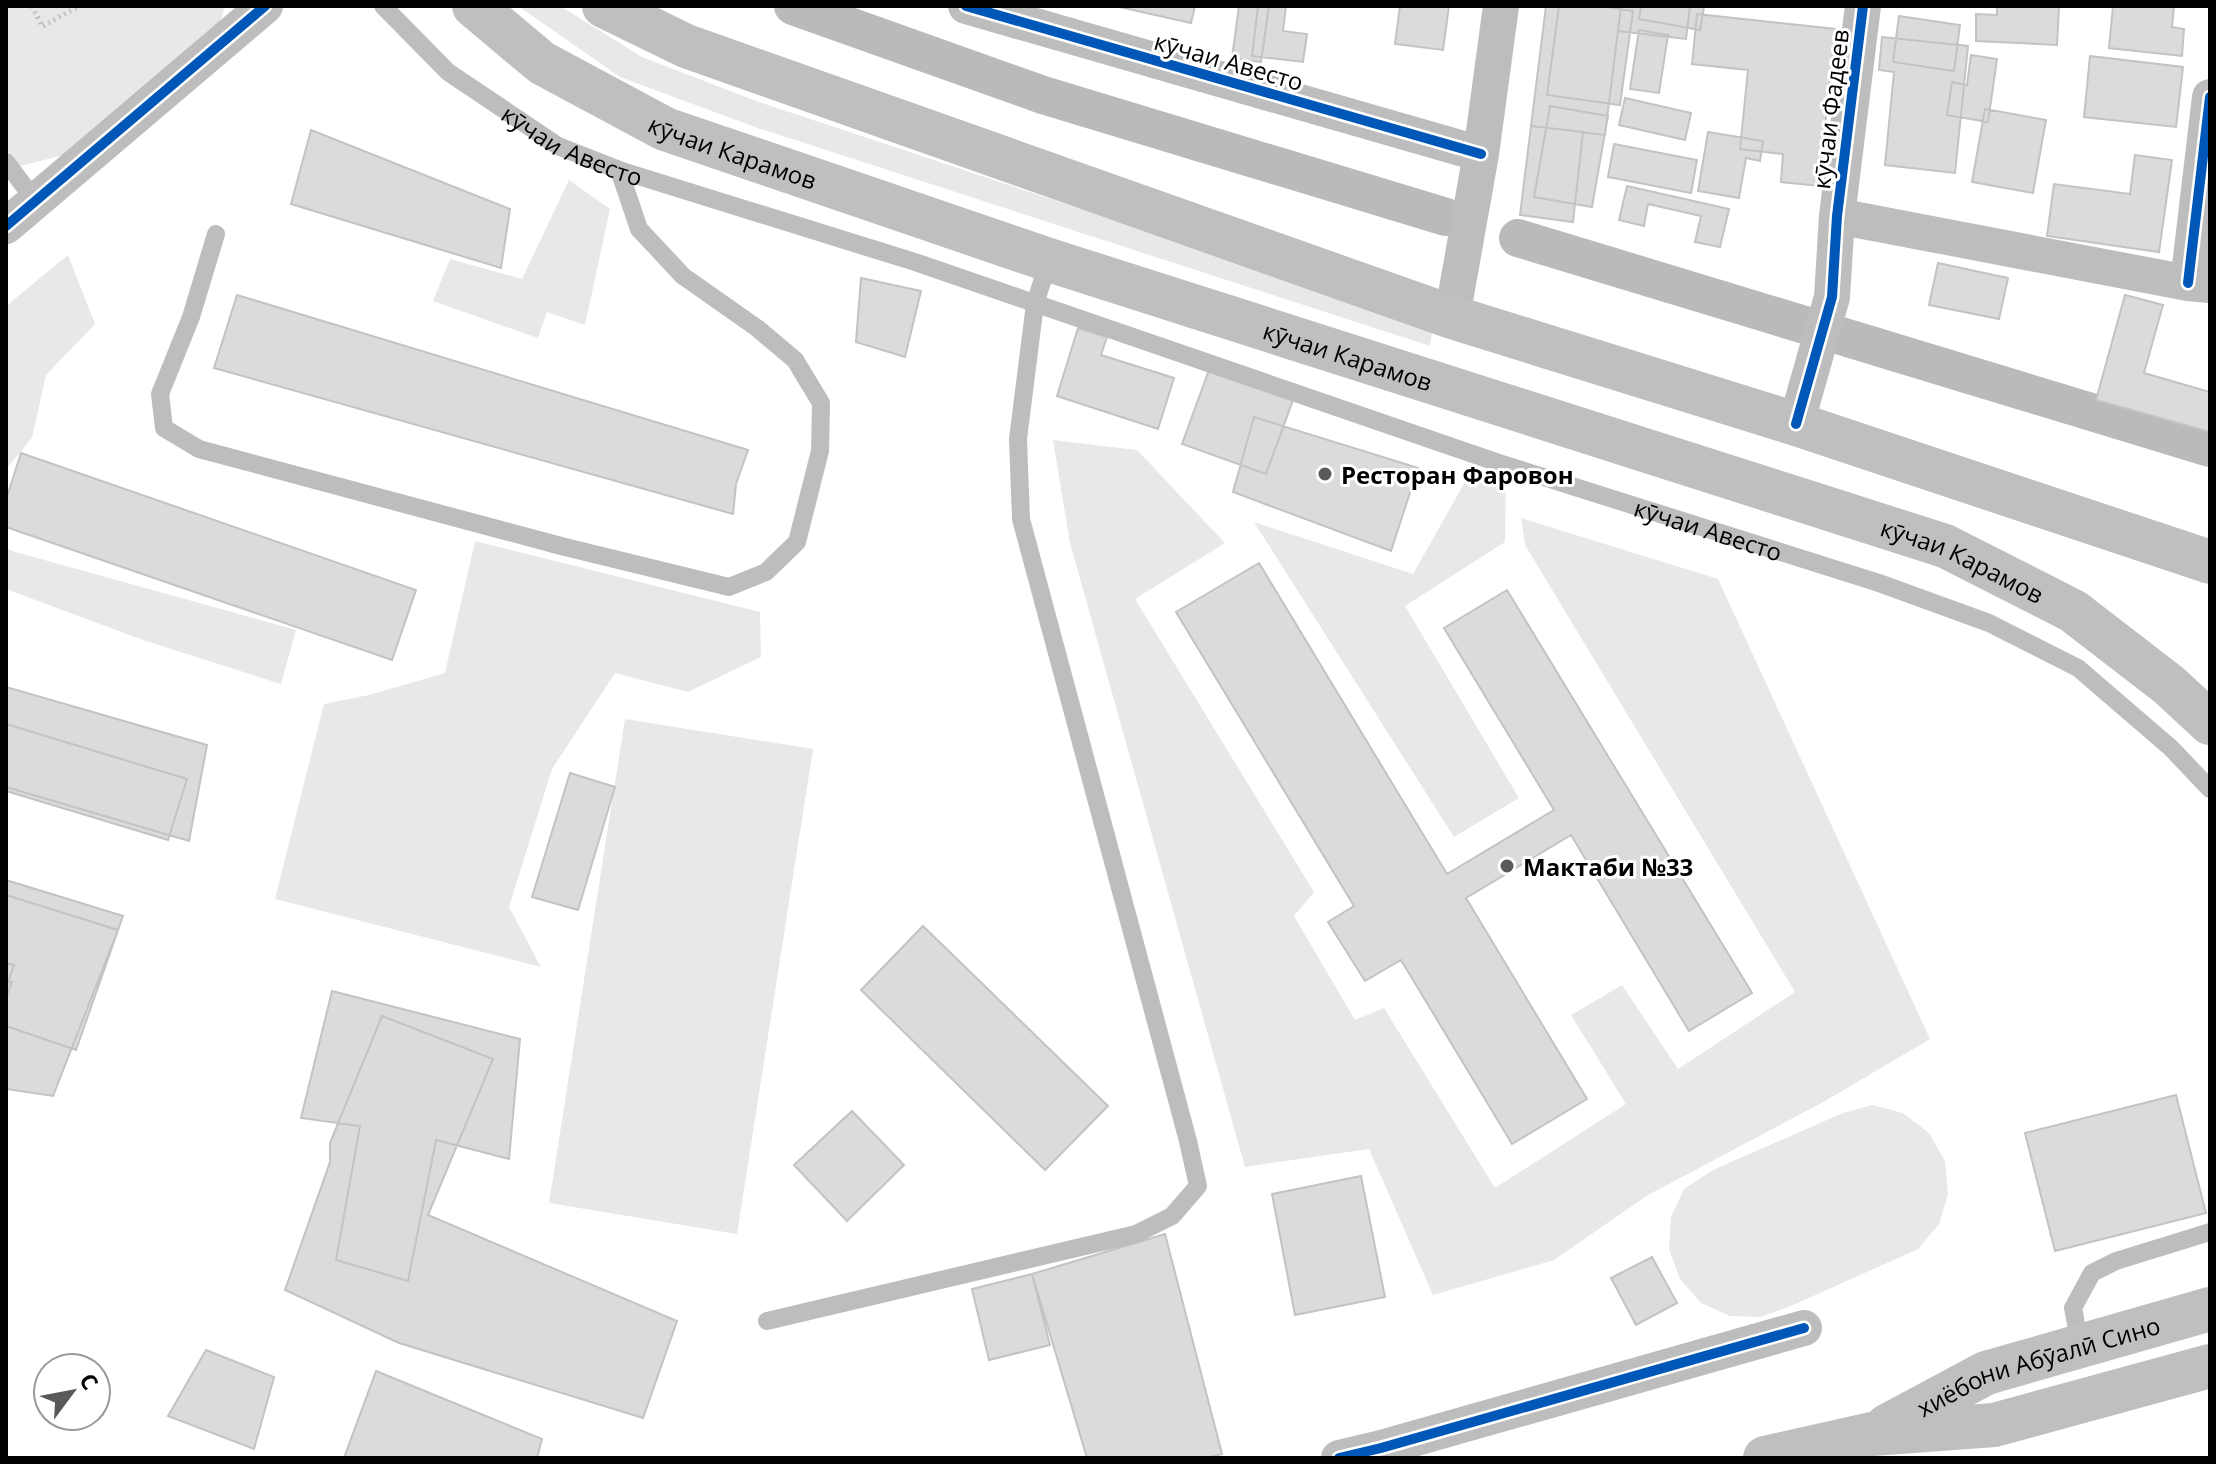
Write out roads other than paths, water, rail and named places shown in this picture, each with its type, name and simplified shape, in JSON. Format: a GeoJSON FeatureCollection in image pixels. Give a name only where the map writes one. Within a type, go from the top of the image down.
{"type":"FeatureCollection","features":[{"type":"Feature","properties":{"kind":"main road","name":"кӯчаи Карамов"},"geometry":{"type":"LineString","coordinates":[[474,6],[542,63],[665,129],[1049,260],[1945,546],[2073,611],[2169,685],[2210,723]]}},
{"type":"Feature","properties":{"kind":"main road"},"geometry":{"type":"LineString","coordinates":[[604,6],[686,46],[1452,317],[1796,424],[2210,562]]}},
{"type":"Feature","properties":{"kind":"main road","name":"хиёбони Абӯалӣ Сино"},"geometry":{"type":"LineString","coordinates":[[1872,1434],[1986,1373],[2210,1309]]}},
{"type":"Feature","properties":{"kind":"main road","name":"хиёбони Абӯалӣ Сино"},"geometry":{"type":"LineString","coordinates":[[1765,1458],[1872,1434],[1994,1425],[2210,1366]]}},
{"type":"Feature","properties":{"kind":"street"},"geometry":{"type":"LineString","coordinates":[[6,226],[265,6]]}},
{"type":"Feature","properties":{"kind":"street","name":"кӯчаи Авесто"},"geometry":{"type":"LineString","coordinates":[[966,6],[1481,154]]}},
{"type":"Feature","properties":{"kind":"street"},"geometry":{"type":"LineString","coordinates":[[1452,317],[1481,154],[1501,6]]}},
{"type":"Feature","properties":{"kind":"street","name":"кӯчаи Фадеев"},"geometry":{"type":"LineString","coordinates":[[1796,424],[1832,297],[1837,216],[1863,6]]}},
{"type":"Feature","properties":{"kind":"street"},"geometry":{"type":"LineString","coordinates":[[1837,216],[2199,284],[2210,97]]}},
{"type":"Feature","properties":{"kind":"street"},"geometry":{"type":"LineString","coordinates":[[1339,1458],[1804,1328]]}},
{"type":"Feature","properties":{"kind":"lane","name":"кӯчаи Авесто"},"geometry":{"type":"LineString","coordinates":[[383,6],[448,72],[558,146],[619,170],[915,262],[1499,463],[1879,583],[1989,623],[2078,668],[2171,748],[2210,789]]}},
{"type":"Feature","properties":{"kind":"lane"},"geometry":{"type":"LineString","coordinates":[[6,162],[36,202]]}},
{"type":"Feature","properties":{"kind":"lane"},"geometry":{"type":"LineString","coordinates":[[216,234],[191,317],[160,394],[164,428],[199,449],[561,546],[729,587],[766,572],[797,542],[820,451],[821,403],[795,360],[757,328],[683,276],[639,229],[619,170]]}},
{"type":"Feature","properties":{"kind":"lane"},"geometry":{"type":"LineString","coordinates":[[767,1321],[1136,1234],[1172,1216],[1198,1186],[1021,519],[1018,439],[1035,304],[1049,260]]}},
{"type":"Feature","properties":{"kind":"lane"},"geometry":{"type":"LineString","coordinates":[[2080,1345],[2073,1308],[2092,1273],[2116,1261],[2210,1232]]}},
{"type":"Feature","properties":{"kind":"waterway"},"geometry":{"type":"LineString","coordinates":[[793,6],[1043,95],[1446,217]]}},
{"type":"Feature","properties":{"kind":"waterway"},"geometry":{"type":"LineString","coordinates":[[1518,238],[2210,448]]}},
{"type":"Feature","properties":{"kind":"place","name":"Ресторан Фаровон"},"geometry":{"type":"Point","coordinates":[1325,474]}},
{"type":"Feature","properties":{"kind":"place","name":"Мактаби №33"},"geometry":{"type":"Point","coordinates":[1507,866]}}]}
